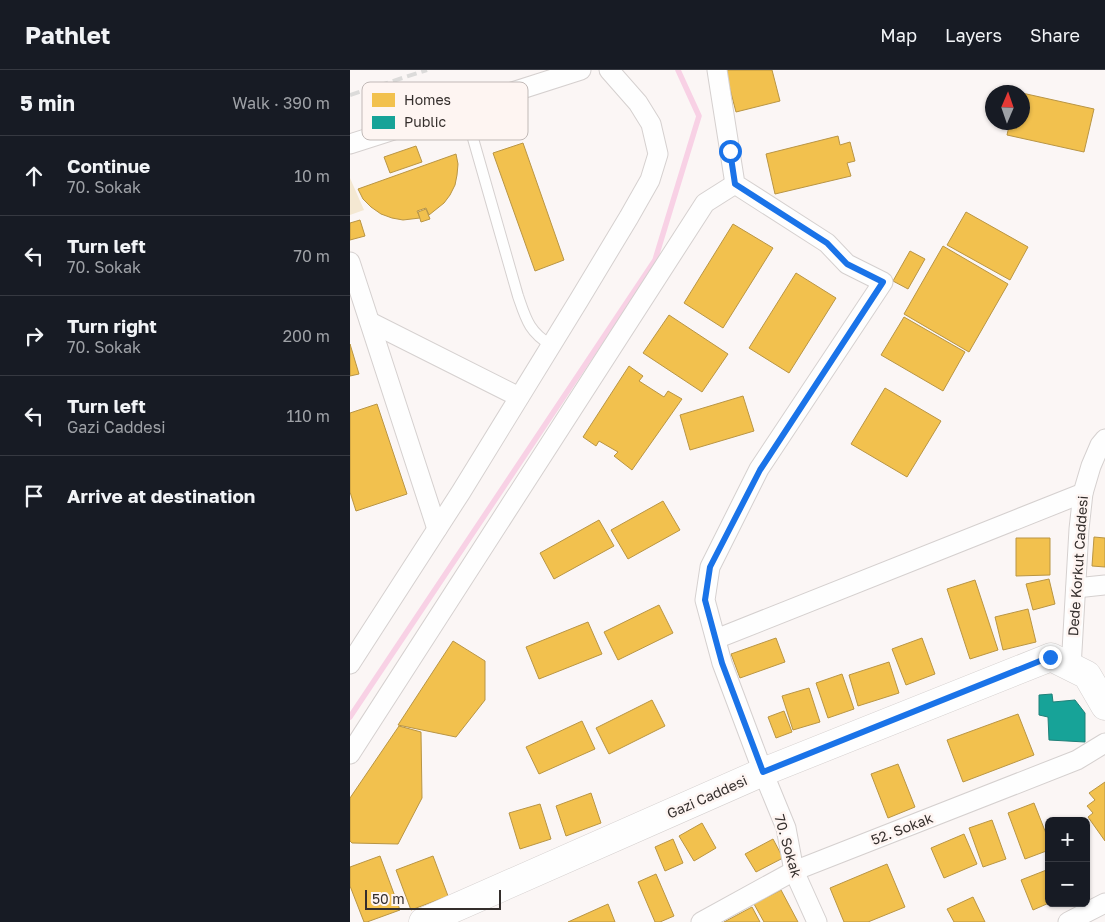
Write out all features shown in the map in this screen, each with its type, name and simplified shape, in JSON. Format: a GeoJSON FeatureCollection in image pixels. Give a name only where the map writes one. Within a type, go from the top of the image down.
{"type":"FeatureCollection","features":[{"type":"Feature","properties":{"kind":"street"},"geometry":{"type":"LineString","coordinates":[[528,87],[581,70]]}},
{"type":"Feature","properties":{"kind":"street"},"geometry":{"type":"LineString","coordinates":[[350,664],[519,397],[650,180],[658,154],[651,124],[638,103],[609,70]]}},
{"type":"Feature","properties":{"kind":"street"},"geometry":{"type":"LineString","coordinates":[[350,754],[706,203],[735,184],[717,70]]}},
{"type":"Feature","properties":{"kind":"street"},"geometry":{"type":"LineString","coordinates":[[350,144],[362,140]]}},
{"type":"Feature","properties":{"kind":"street","name":"70. Sokak"},"geometry":{"type":"LineString","coordinates":[[735,184],[827,243],[847,264],[883,282],[760,470],[710,567],[705,600],[722,663],[786,828],[794,872],[817,922]]}},
{"type":"Feature","properties":{"kind":"street"},"geometry":{"type":"LineString","coordinates":[[350,262],[437,529]]}},
{"type":"Feature","properties":{"kind":"street"},"geometry":{"type":"LineString","coordinates":[[370,322],[519,397]]}},
{"type":"Feature","properties":{"kind":"street","name":"Dede Korkut Caddesi"},"geometry":{"type":"LineString","coordinates":[[1061,662],[1076,588],[1083,493],[1091,466],[1100,445],[1105,439]]}},
{"type":"Feature","properties":{"kind":"street"},"geometry":{"type":"LineString","coordinates":[[716,639],[1083,493]]}},
{"type":"Feature","properties":{"kind":"street"},"geometry":{"type":"LineString","coordinates":[[1076,588],[1105,586]]}},
{"type":"Feature","properties":{"kind":"street"},"geometry":{"type":"LineString","coordinates":[[1061,662],[1086,675],[1105,706]]}},
{"type":"Feature","properties":{"kind":"street","name":"Gazi Caddesi"},"geometry":{"type":"LineString","coordinates":[[423,922],[763,772],[1061,662]]}},
{"type":"Feature","properties":{"kind":"street","name":"52. Sokak"},"geometry":{"type":"LineString","coordinates":[[701,922],[794,872],[1077,760],[1105,743]]}},
{"type":"Feature","properties":{"kind":"street"},"geometry":{"type":"LineString","coordinates":[[1068,922],[1105,903]]}},
{"type":"Feature","properties":{"kind":"lane"},"geometry":{"type":"LineString","coordinates":[[474,140],[523,309],[534,332],[551,345]]}},
{"type":"Feature","properties":{"kind":"shaded area"},"geometry":{"type":"Polygon","coordinates":[[[350,178],[364,210],[350,215],[350,178]]]}},
{"type":"Feature","properties":{"kind":"building: Homes"},"geometry":{"type":"Polygon","coordinates":[[[725,70],[772,70],[780,101],[736,112],[725,70]]]}},
{"type":"Feature","properties":{"kind":"building: Homes"},"geometry":{"type":"Polygon","coordinates":[[[1030,95],[1094,109],[1084,152],[1007,135],[1008,130],[1030,130],[1030,95]]]}},
{"type":"Feature","properties":{"kind":"building: Homes"},"geometry":{"type":"Polygon","coordinates":[[[838,136],[840,145],[850,142],[855,161],[847,163],[851,176],[775,194],[766,154],[838,136]]]}},
{"type":"Feature","properties":{"kind":"building: Homes"},"geometry":{"type":"Polygon","coordinates":[[[523,143],[564,260],[535,271],[493,153],[523,143]]]}},
{"type":"Feature","properties":{"kind":"building: Homes"},"geometry":{"type":"Polygon","coordinates":[[[416,146],[422,162],[390,173],[384,157],[416,146]]]}},
{"type":"Feature","properties":{"kind":"building: Homes"},"geometry":{"type":"Polygon","coordinates":[[[456,154],[458,164],[455,185],[444,203],[429,215],[426,208],[417,211],[420,218],[403,220],[381,214],[363,199],[358,189],[456,154]]]}},
{"type":"Feature","properties":{"kind":"building: Homes"},"geometry":{"type":"Polygon","coordinates":[[[426,209],[430,219],[421,222],[418,212],[426,209]]]}},
{"type":"Feature","properties":{"kind":"building: Homes"},"geometry":{"type":"Polygon","coordinates":[[[966,212],[1028,247],[1010,280],[947,245],[966,212]]]}},
{"type":"Feature","properties":{"kind":"building: Homes"},"geometry":{"type":"Polygon","coordinates":[[[360,220],[365,236],[350,240],[350,223],[360,220]]]}},
{"type":"Feature","properties":{"kind":"building: Homes"},"geometry":{"type":"Polygon","coordinates":[[[733,224],[773,248],[723,328],[684,303],[733,224]]]}},
{"type":"Feature","properties":{"kind":"building: Homes"},"geometry":{"type":"Polygon","coordinates":[[[943,246],[1008,284],[969,352],[904,314],[943,246]]]}},
{"type":"Feature","properties":{"kind":"building: Homes"},"geometry":{"type":"Polygon","coordinates":[[[910,251],[925,259],[908,289],[893,281],[910,251]]]}},
{"type":"Feature","properties":{"kind":"building: Homes"},"geometry":{"type":"Polygon","coordinates":[[[796,273],[836,298],[789,373],[749,348],[796,273]]]}},
{"type":"Feature","properties":{"kind":"building: Homes"},"geometry":{"type":"Polygon","coordinates":[[[669,315],[728,354],[702,392],[643,353],[669,315]]]}},
{"type":"Feature","properties":{"kind":"building: Homes"},"geometry":{"type":"Polygon","coordinates":[[[904,317],[965,352],[943,391],[881,355],[904,317]]]}},
{"type":"Feature","properties":{"kind":"building: Homes"},"geometry":{"type":"Polygon","coordinates":[[[350,344],[359,374],[350,376],[350,344]]]}},
{"type":"Feature","properties":{"kind":"building: Homes"},"geometry":{"type":"Polygon","coordinates":[[[629,366],[643,376],[639,381],[664,397],[668,391],[682,399],[632,470],[614,456],[618,452],[599,441],[596,446],[583,437],[629,366]]]}},
{"type":"Feature","properties":{"kind":"building: Homes"},"geometry":{"type":"Polygon","coordinates":[[[885,388],[941,421],[907,477],[851,444],[885,388]]]}},
{"type":"Feature","properties":{"kind":"building: Homes"},"geometry":{"type":"Polygon","coordinates":[[[743,396],[754,431],[690,450],[680,415],[743,396]]]}},
{"type":"Feature","properties":{"kind":"building: Homes"},"geometry":{"type":"Polygon","coordinates":[[[377,404],[407,494],[356,511],[350,492],[350,413],[377,404]]]}},
{"type":"Feature","properties":{"kind":"building: Homes"},"geometry":{"type":"Polygon","coordinates":[[[663,501],[680,530],[628,559],[611,530],[663,501]]]}},
{"type":"Feature","properties":{"kind":"building: Homes"},"geometry":{"type":"Polygon","coordinates":[[[599,520],[614,546],[554,579],[540,553],[599,520]]]}},
{"type":"Feature","properties":{"kind":"building: Homes"},"geometry":{"type":"Polygon","coordinates":[[[1094,537],[1105,538],[1105,567],[1092,566],[1094,537]]]}},
{"type":"Feature","properties":{"kind":"building: Homes"},"geometry":{"type":"Polygon","coordinates":[[[1016,538],[1050,538],[1050,575],[1016,576],[1016,538]]]}},
{"type":"Feature","properties":{"kind":"building: Homes"},"geometry":{"type":"Polygon","coordinates":[[[1049,579],[1055,604],[1033,610],[1026,584],[1049,579]]]}},
{"type":"Feature","properties":{"kind":"building: Homes"},"geometry":{"type":"Polygon","coordinates":[[[975,580],[998,650],[970,659],[947,589],[975,580]]]}},
{"type":"Feature","properties":{"kind":"building: Homes"},"geometry":{"type":"Polygon","coordinates":[[[659,605],[673,633],[618,660],[604,632],[659,605]]]}},
{"type":"Feature","properties":{"kind":"building: Homes"},"geometry":{"type":"Polygon","coordinates":[[[1028,609],[1036,642],[1003,650],[995,617],[1028,609]]]}},
{"type":"Feature","properties":{"kind":"building: Homes"},"geometry":{"type":"Polygon","coordinates":[[[588,622],[602,654],[539,679],[526,647],[588,622]]]}},
{"type":"Feature","properties":{"kind":"building: Homes"},"geometry":{"type":"Polygon","coordinates":[[[776,638],[785,662],[740,678],[731,654],[776,638]]]}},
{"type":"Feature","properties":{"kind":"building: Homes"},"geometry":{"type":"Polygon","coordinates":[[[922,638],[935,674],[906,685],[892,649],[922,638]]]}},
{"type":"Feature","properties":{"kind":"building: Homes"},"geometry":{"type":"Polygon","coordinates":[[[453,641],[485,661],[485,700],[456,737],[398,725],[453,641]]]}},
{"type":"Feature","properties":{"kind":"building: Homes"},"geometry":{"type":"Polygon","coordinates":[[[889,662],[899,693],[858,706],[849,675],[889,662]]]}},
{"type":"Feature","properties":{"kind":"building: Homes"},"geometry":{"type":"Polygon","coordinates":[[[842,674],[854,709],[828,718],[816,683],[842,674]]]}},
{"type":"Feature","properties":{"kind":"building: Homes"},"geometry":{"type":"Polygon","coordinates":[[[809,688],[820,722],[793,730],[782,696],[809,688]]]}},
{"type":"Feature","properties":{"kind":"building: Homes"},"geometry":{"type":"Polygon","coordinates":[[[652,700],[665,726],[609,754],[596,728],[652,700]]]}},
{"type":"Feature","properties":{"kind":"building: Homes"},"geometry":{"type":"Polygon","coordinates":[[[784,711],[792,732],[776,738],[768,717],[784,711]]]}},
{"type":"Feature","properties":{"kind":"building: Homes"},"geometry":{"type":"Polygon","coordinates":[[[1018,714],[1034,755],[963,782],[947,740],[1018,714]]]}},
{"type":"Feature","properties":{"kind":"building: Homes"},"geometry":{"type":"Polygon","coordinates":[[[582,721],[595,749],[539,774],[526,747],[582,721]]]}},
{"type":"Feature","properties":{"kind":"building: Homes"},"geometry":{"type":"Polygon","coordinates":[[[399,726],[421,732],[422,798],[398,844],[352,843],[350,841],[350,798],[399,726]]]}},
{"type":"Feature","properties":{"kind":"building: Homes"},"geometry":{"type":"Polygon","coordinates":[[[898,764],[915,807],[888,818],[871,774],[898,764]]]}},
{"type":"Feature","properties":{"kind":"building: Homes"},"geometry":{"type":"Polygon","coordinates":[[[1105,782],[1105,841],[1090,817],[1088,817],[1093,813],[1087,806],[1095,800],[1089,793],[1105,782]]]}},
{"type":"Feature","properties":{"kind":"building: Homes"},"geometry":{"type":"Polygon","coordinates":[[[591,793],[601,823],[566,836],[556,806],[591,793]]]}},
{"type":"Feature","properties":{"kind":"building: Homes"},"geometry":{"type":"Polygon","coordinates":[[[1034,803],[1045,831],[1045,852],[1025,859],[1008,813],[1034,803]]]}},
{"type":"Feature","properties":{"kind":"building: Homes"},"geometry":{"type":"Polygon","coordinates":[[[540,804],[551,839],[520,849],[509,813],[540,804]]]}},
{"type":"Feature","properties":{"kind":"building: Homes"},"geometry":{"type":"Polygon","coordinates":[[[992,820],[1006,859],[983,867],[969,828],[992,820]]]}},
{"type":"Feature","properties":{"kind":"building: Homes"},"geometry":{"type":"Polygon","coordinates":[[[702,823],[716,848],[694,861],[679,836],[702,823]]]}},
{"type":"Feature","properties":{"kind":"building: Homes"},"geometry":{"type":"Polygon","coordinates":[[[964,834],[977,864],[944,878],[931,848],[964,834]]]}},
{"type":"Feature","properties":{"kind":"building: Homes"},"geometry":{"type":"Polygon","coordinates":[[[673,839],[683,863],[665,871],[655,847],[673,839]]]}},
{"type":"Feature","properties":{"kind":"building: Homes"},"geometry":{"type":"Polygon","coordinates":[[[773,839],[783,858],[756,872],[745,854],[773,839]]]}},
{"type":"Feature","properties":{"kind":"building: Homes"},"geometry":{"type":"Polygon","coordinates":[[[380,856],[400,910],[364,922],[350,886],[350,867],[380,856]]]}},
{"type":"Feature","properties":{"kind":"building: Homes"},"geometry":{"type":"Polygon","coordinates":[[[433,856],[448,896],[411,910],[396,870],[433,856]]]}},
{"type":"Feature","properties":{"kind":"building: Homes"},"geometry":{"type":"Polygon","coordinates":[[[887,864],[905,907],[868,922],[844,922],[830,888],[887,864]]]}},
{"type":"Feature","properties":{"kind":"building: Homes"},"geometry":{"type":"Polygon","coordinates":[[[1045,871],[1045,905],[1033,910],[1021,880],[1045,871]]]}},
{"type":"Feature","properties":{"kind":"building: Homes"},"geometry":{"type":"Polygon","coordinates":[[[656,874],[674,916],[660,922],[655,922],[638,882],[656,874]]]}},
{"type":"Feature","properties":{"kind":"building: Homes"},"geometry":{"type":"Polygon","coordinates":[[[781,890],[798,922],[764,922],[754,904],[781,890]]]}},
{"type":"Feature","properties":{"kind":"building: Homes"},"geometry":{"type":"Polygon","coordinates":[[[973,897],[985,922],[954,922],[947,909],[973,897]]]}},
{"type":"Feature","properties":{"kind":"building: Homes"},"geometry":{"type":"Polygon","coordinates":[[[608,904],[615,922],[568,922],[608,904]]]}},
{"type":"Feature","properties":{"kind":"building: Homes"},"geometry":{"type":"Polygon","coordinates":[[[752,907],[760,922],[724,922],[752,907]]]}},
{"type":"Feature","properties":{"kind":"building: Public"},"geometry":{"type":"Polygon","coordinates":[[[1052,694],[1053,702],[1075,700],[1085,713],[1085,742],[1049,740],[1048,717],[1039,715],[1039,695],[1052,694]]]}},
{"type":"Feature","properties":{"kind":"waterway"},"geometry":{"type":"LineString","coordinates":[[350,717],[655,260],[699,116],[678,70]]}},
{"type":"Feature","properties":{"kind":"railway"},"geometry":{"type":"LineString","coordinates":[[390,82],[427,70]]}},
{"type":"Feature","properties":{"kind":"railway"},"geometry":{"type":"LineString","coordinates":[[350,95],[362,91]]}},
{"type":"Feature","properties":{"kind":"route"},"geometry":{"type":"LineString","coordinates":[[730,151],[735,184],[827,243],[847,264],[883,282],[760,470],[710,567],[705,600],[722,663],[763,772],[1050,657]]}}]}
